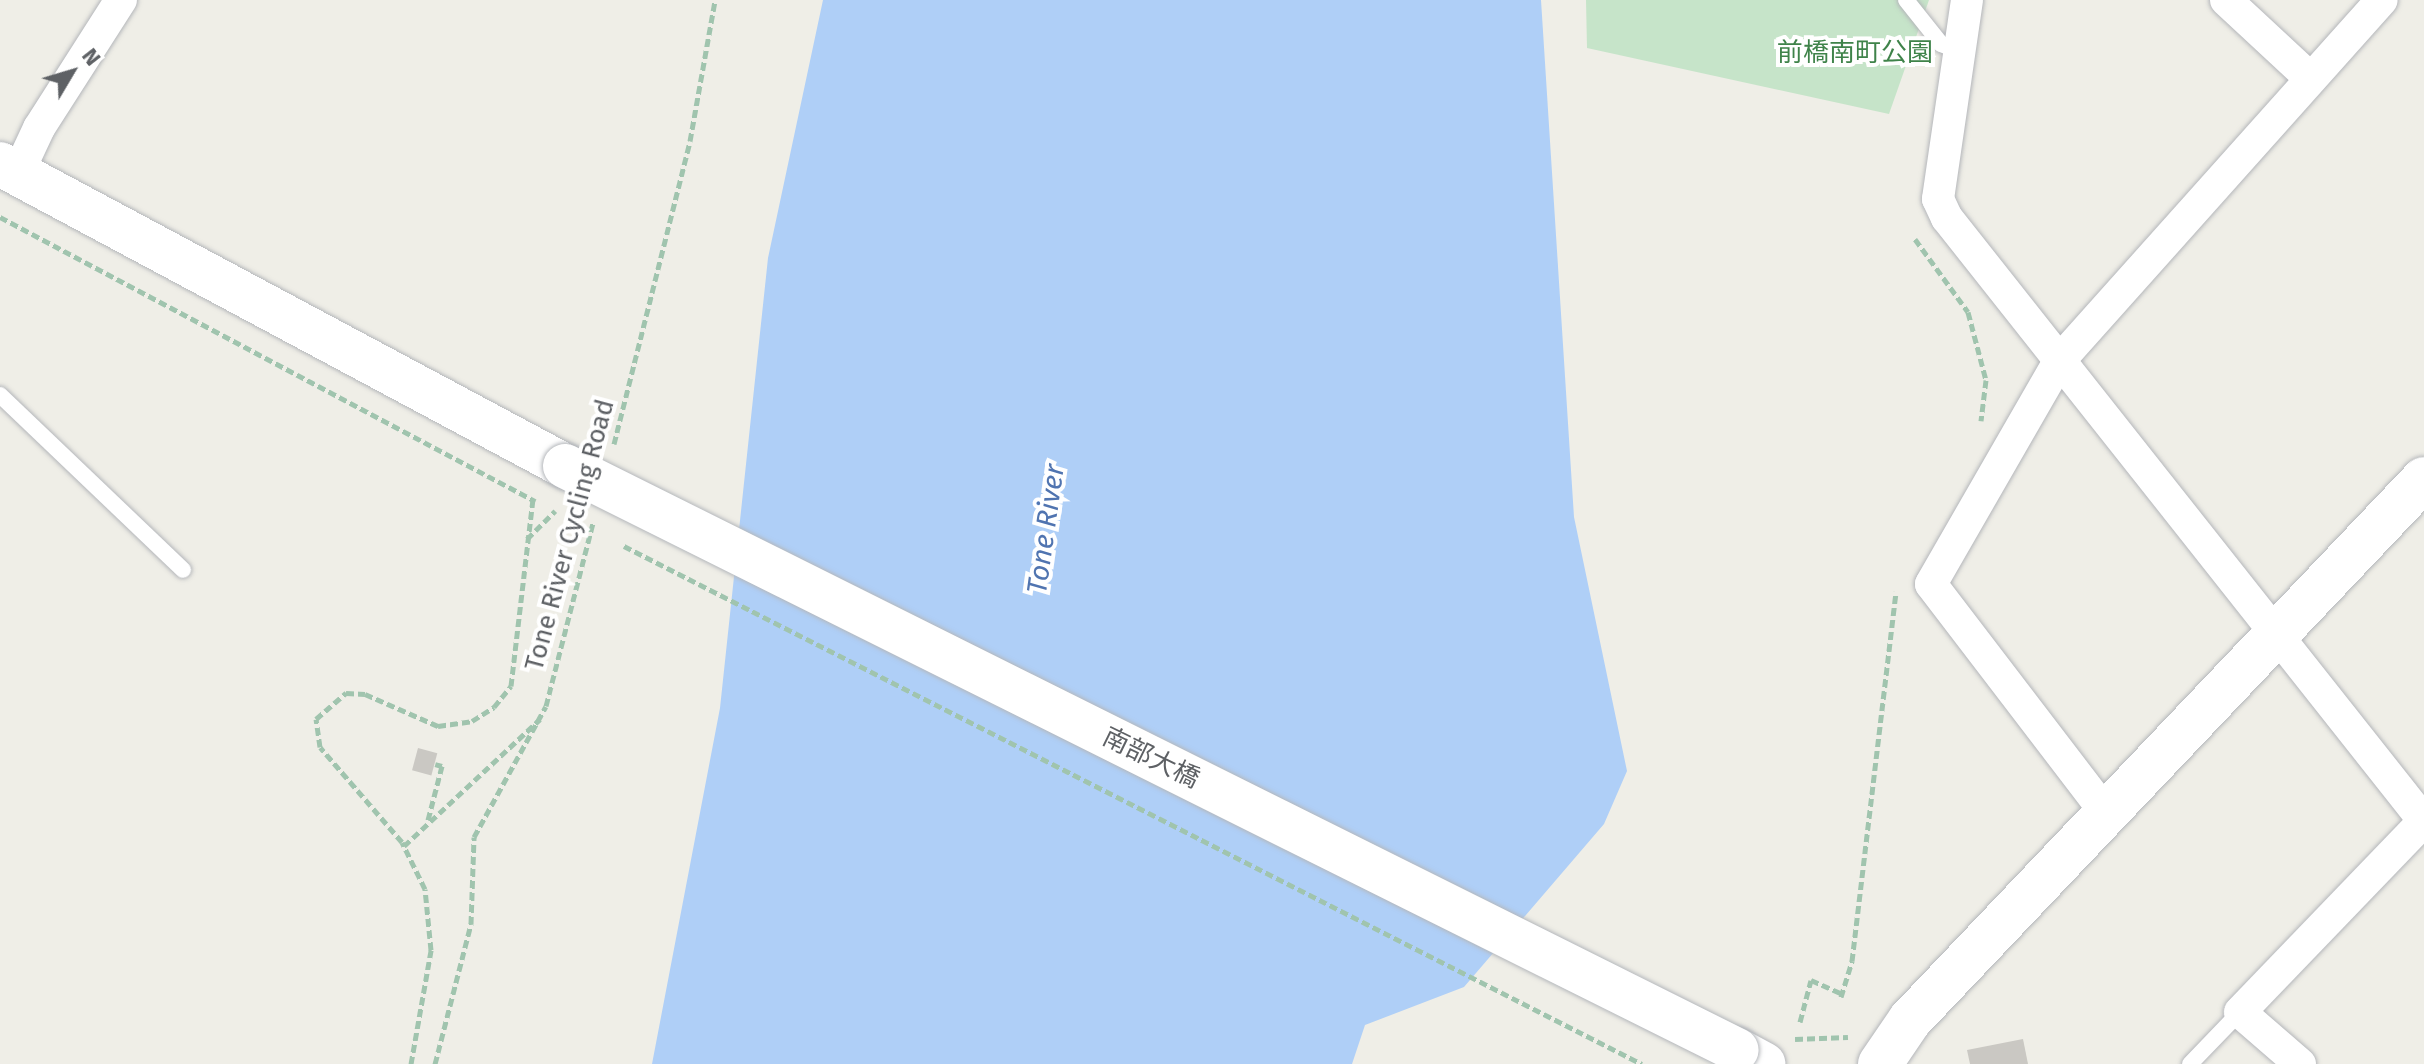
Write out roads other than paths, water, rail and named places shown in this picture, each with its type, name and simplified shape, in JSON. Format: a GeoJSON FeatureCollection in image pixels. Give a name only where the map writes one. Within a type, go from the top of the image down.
{"type":"FeatureCollection","features":[{"type":"Feature","properties":{"kind":"street"},"geometry":{"type":"LineString","coordinates":[[6,171],[39,128],[121,0]]}},
{"type":"Feature","properties":{"kind":"street"},"geometry":{"type":"LineString","coordinates":[[1967,0],[1954,49],[1938,199],[2059,361],[2424,821],[2240,1012],[2300,1064]]}},
{"type":"Feature","properties":{"kind":"street"},"geometry":{"type":"LineString","coordinates":[[2226,0],[2310,78]]}},
{"type":"Feature","properties":{"kind":"street"},"geometry":{"type":"LineString","coordinates":[[2106,813],[1931,584],[2059,361],[2382,0]]}},
{"type":"Feature","properties":{"kind":"street","name":"南部大橋"},"geometry":{"type":"LineString","coordinates":[[6,171],[565,466],[1763,1051]]}},
{"type":"Feature","properties":{"kind":"street"},"geometry":{"type":"LineString","coordinates":[[1868,1048],[1910,1020],[2106,813],[2279,638],[2424,479]]}},
{"type":"Feature","properties":{"kind":"lane"},"geometry":{"type":"LineString","coordinates":[[1906,0],[1941,44],[1954,49]]}},
{"type":"Feature","properties":{"kind":"lane"},"geometry":{"type":"LineString","coordinates":[[0,395],[183,570]]}},
{"type":"Feature","properties":{"kind":"lane"},"geometry":{"type":"LineString","coordinates":[[2190,1064],[2240,1012]]}},
{"type":"Feature","properties":{"kind":"water","name":"Tone River"},"geometry":{"type":"Polygon","coordinates":[[[823,0],[1541,0],[1574,517],[1627,771],[1604,824],[1464,987],[1365,1025],[1352,1064],[652,1064],[720,708],[768,258],[823,0]]]}},
{"type":"Feature","properties":{"kind":"park label","name":"前橋南町公園"},"geometry":{"type":"Point","coordinates":[1855,53]}}]}
